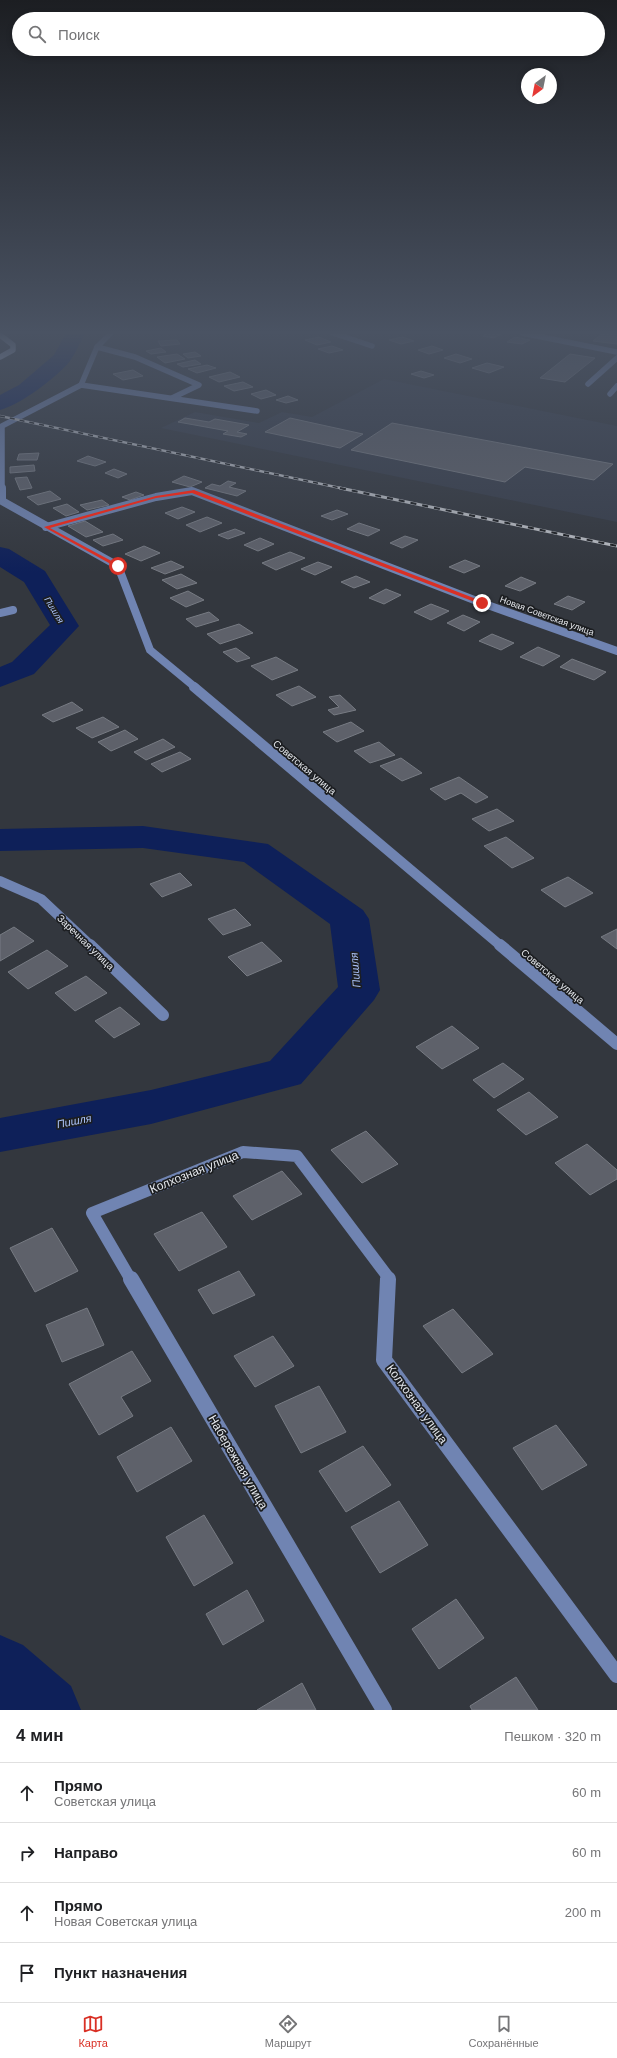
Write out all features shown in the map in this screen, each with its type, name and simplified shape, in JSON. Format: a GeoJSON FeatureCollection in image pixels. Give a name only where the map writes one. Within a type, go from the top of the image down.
{"type":"FeatureCollection","features":[{"type":"Feature","properties":{"kind":"street","name":"Советская улица"},"geometry":{"type":"LineString","coordinates":[[28,413],[2,426],[2,501],[118,566],[150,650],[617,1044]]}},
{"type":"Feature","properties":{"kind":"street","name":"Новая Советская улица"},"geometry":{"type":"LineString","coordinates":[[46,527],[156,497],[192,491],[482,603],[617,651]]}},
{"type":"Feature","properties":{"kind":"street"},"geometry":{"type":"LineString","coordinates":[[0,613],[13,610]]}},
{"type":"Feature","properties":{"kind":"street","name":"Заречная улица"},"geometry":{"type":"LineString","coordinates":[[0,881],[40,899],[163,1016]]}},
{"type":"Feature","properties":{"kind":"street","name":"Колхозная улица"},"geometry":{"type":"LineString","coordinates":[[92,1213],[243,1152],[297,1156],[388,1277],[384,1360],[617,1675]]}},
{"type":"Feature","properties":{"kind":"street","name":"Набережная улица"},"geometry":{"type":"LineString","coordinates":[[92,1213],[384,1710]]}},
{"type":"Feature","properties":{"kind":"shaded area"},"geometry":{"type":"Polygon","coordinates":[[[193,413],[259,423],[280,413],[312,417],[320,413],[552,413],[617,426],[617,522],[161,428],[193,413]]]}},
{"type":"Feature","properties":{"kind":"building"},"geometry":{"type":"Polygon","coordinates":[[[185,418],[209,422],[215,419],[249,425],[237,432],[247,434],[241,437],[223,434],[228,431],[178,422],[185,418]]]}},
{"type":"Feature","properties":{"kind":"building"},"geometry":{"type":"Polygon","coordinates":[[[290,418],[363,434],[340,448],[265,432],[290,418]]]}},
{"type":"Feature","properties":{"kind":"building"},"geometry":{"type":"Polygon","coordinates":[[[392,423],[613,464],[594,480],[525,467],[505,482],[351,450],[392,423]]]}},
{"type":"Feature","properties":{"kind":"building"},"geometry":{"type":"Polygon","coordinates":[[[39,453],[37,460],[17,460],[19,454],[39,453]]]}},
{"type":"Feature","properties":{"kind":"building"},"geometry":{"type":"Polygon","coordinates":[[[88,456],[106,462],[95,466],[77,461],[88,456]]]}},
{"type":"Feature","properties":{"kind":"building"},"geometry":{"type":"Polygon","coordinates":[[[34,465],[35,471],[10,473],[10,467],[34,465]]]}},
{"type":"Feature","properties":{"kind":"building"},"geometry":{"type":"Polygon","coordinates":[[[114,469],[127,474],[118,478],[105,473],[114,469]]]}},
{"type":"Feature","properties":{"kind":"building"},"geometry":{"type":"Polygon","coordinates":[[[184,476],[202,482],[190,487],[172,482],[184,476]]]}},
{"type":"Feature","properties":{"kind":"building"},"geometry":{"type":"Polygon","coordinates":[[[27,477],[32,488],[20,490],[15,478],[27,477]]]}},
{"type":"Feature","properties":{"kind":"building"},"geometry":{"type":"Polygon","coordinates":[[[228,481],[236,483],[229,487],[246,491],[237,496],[205,488],[212,484],[220,486],[228,481]]]}},
{"type":"Feature","properties":{"kind":"building"},"geometry":{"type":"Polygon","coordinates":[[[50,491],[61,499],[38,505],[27,497],[50,491]]]}},
{"type":"Feature","properties":{"kind":"building"},"geometry":{"type":"Polygon","coordinates":[[[136,492],[144,495],[130,500],[122,497],[136,492]]]}},
{"type":"Feature","properties":{"kind":"building"},"geometry":{"type":"Polygon","coordinates":[[[102,500],[109,505],[87,510],[80,505],[102,500]]]}},
{"type":"Feature","properties":{"kind":"building"},"geometry":{"type":"Polygon","coordinates":[[[67,504],[79,512],[66,516],[53,508],[67,504]]]}},
{"type":"Feature","properties":{"kind":"building"},"geometry":{"type":"Polygon","coordinates":[[[182,507],[195,512],[178,519],[165,513],[182,507]]]}},
{"type":"Feature","properties":{"kind":"building"},"geometry":{"type":"Polygon","coordinates":[[[337,510],[348,514],[332,520],[321,516],[337,510]]]}},
{"type":"Feature","properties":{"kind":"building"},"geometry":{"type":"Polygon","coordinates":[[[207,517],[222,523],[200,532],[186,525],[207,517]]]}},
{"type":"Feature","properties":{"kind":"building"},"geometry":{"type":"Polygon","coordinates":[[[85,521],[103,532],[86,537],[68,526],[85,521]]]}},
{"type":"Feature","properties":{"kind":"building"},"geometry":{"type":"Polygon","coordinates":[[[359,523],[380,530],[368,536],[347,529],[359,523]]]}},
{"type":"Feature","properties":{"kind":"building"},"geometry":{"type":"Polygon","coordinates":[[[235,529],[245,533],[228,539],[218,535],[235,529]]]}},
{"type":"Feature","properties":{"kind":"building"},"geometry":{"type":"Polygon","coordinates":[[[113,534],[123,540],[103,546],[93,540],[113,534]]]}},
{"type":"Feature","properties":{"kind":"building"},"geometry":{"type":"Polygon","coordinates":[[[405,536],[418,540],[402,548],[390,543],[405,536]]]}},
{"type":"Feature","properties":{"kind":"building"},"geometry":{"type":"Polygon","coordinates":[[[260,538],[274,544],[258,551],[244,545],[260,538]]]}},
{"type":"Feature","properties":{"kind":"building"},"geometry":{"type":"Polygon","coordinates":[[[144,546],[160,553],[141,561],[125,554],[144,546]]]}},
{"type":"Feature","properties":{"kind":"building"},"geometry":{"type":"Polygon","coordinates":[[[290,552],[305,558],[276,570],[262,563],[290,552]]]}},
{"type":"Feature","properties":{"kind":"building"},"geometry":{"type":"Polygon","coordinates":[[[465,560],[480,566],[464,573],[449,567],[465,560]]]}},
{"type":"Feature","properties":{"kind":"building"},"geometry":{"type":"Polygon","coordinates":[[[171,561],[184,567],[165,574],[151,568],[171,561]]]}},
{"type":"Feature","properties":{"kind":"building"},"geometry":{"type":"Polygon","coordinates":[[[318,562],[332,567],[315,575],[301,569],[318,562]]]}},
{"type":"Feature","properties":{"kind":"building"},"geometry":{"type":"Polygon","coordinates":[[[181,574],[197,583],[177,589],[162,580],[181,574]]]}},
{"type":"Feature","properties":{"kind":"building"},"geometry":{"type":"Polygon","coordinates":[[[356,576],[370,582],[354,588],[341,582],[356,576]]]}},
{"type":"Feature","properties":{"kind":"building"},"geometry":{"type":"Polygon","coordinates":[[[521,577],[536,583],[520,591],[505,586],[521,577]]]}},
{"type":"Feature","properties":{"kind":"building"},"geometry":{"type":"Polygon","coordinates":[[[386,589],[401,595],[384,604],[369,598],[386,589]]]}},
{"type":"Feature","properties":{"kind":"building"},"geometry":{"type":"Polygon","coordinates":[[[188,591],[204,600],[186,607],[170,598],[188,591]]]}},
{"type":"Feature","properties":{"kind":"building"},"geometry":{"type":"Polygon","coordinates":[[[568,596],[585,602],[572,610],[554,604],[568,596]]]}},
{"type":"Feature","properties":{"kind":"building"},"geometry":{"type":"Polygon","coordinates":[[[431,604],[449,611],[431,620],[414,612],[431,604]]]}},
{"type":"Feature","properties":{"kind":"building"},"geometry":{"type":"Polygon","coordinates":[[[209,612],[219,620],[196,627],[186,619],[209,612]]]}},
{"type":"Feature","properties":{"kind":"building"},"geometry":{"type":"Polygon","coordinates":[[[463,615],[480,622],[464,631],[447,623],[463,615]]]}},
{"type":"Feature","properties":{"kind":"building"},"geometry":{"type":"Polygon","coordinates":[[[239,624],[253,633],[220,644],[207,634],[239,624]]]}},
{"type":"Feature","properties":{"kind":"building"},"geometry":{"type":"Polygon","coordinates":[[[492,634],[514,643],[501,650],[479,641],[492,634]]]}},
{"type":"Feature","properties":{"kind":"building"},"geometry":{"type":"Polygon","coordinates":[[[538,647],[560,656],[543,666],[520,657],[538,647]]]}},
{"type":"Feature","properties":{"kind":"building"},"geometry":{"type":"Polygon","coordinates":[[[236,648],[250,658],[237,662],[223,652],[236,648]]]}},
{"type":"Feature","properties":{"kind":"building"},"geometry":{"type":"Polygon","coordinates":[[[276,657],[298,670],[272,680],[251,666],[276,657]]]}},
{"type":"Feature","properties":{"kind":"building"},"geometry":{"type":"Polygon","coordinates":[[[572,659],[606,672],[594,680],[560,667],[572,659]]]}},
{"type":"Feature","properties":{"kind":"building"},"geometry":{"type":"Polygon","coordinates":[[[299,686],[316,697],[292,706],[276,695],[299,686]]]}},
{"type":"Feature","properties":{"kind":"building"},"geometry":{"type":"Polygon","coordinates":[[[340,695],[356,710],[334,715],[328,710],[339,707],[329,697],[340,695]]]}},
{"type":"Feature","properties":{"kind":"building"},"geometry":{"type":"Polygon","coordinates":[[[72,702],[83,710],[53,722],[42,715],[72,702]]]}},
{"type":"Feature","properties":{"kind":"building"},"geometry":{"type":"Polygon","coordinates":[[[103,717],[119,727],[92,738],[76,728],[103,717]]]}},
{"type":"Feature","properties":{"kind":"building"},"geometry":{"type":"Polygon","coordinates":[[[351,722],[364,731],[337,742],[323,732],[351,722]]]}},
{"type":"Feature","properties":{"kind":"building"},"geometry":{"type":"Polygon","coordinates":[[[125,730],[138,739],[111,751],[98,742],[125,730]]]}},
{"type":"Feature","properties":{"kind":"building"},"geometry":{"type":"Polygon","coordinates":[[[163,739],[175,747],[146,760],[134,752],[163,739]]]}},
{"type":"Feature","properties":{"kind":"building"},"geometry":{"type":"Polygon","coordinates":[[[379,742],[395,755],[370,763],[354,751],[379,742]]]}},
{"type":"Feature","properties":{"kind":"building"},"geometry":{"type":"Polygon","coordinates":[[[180,752],[191,759],[162,772],[151,764],[180,752]]]}},
{"type":"Feature","properties":{"kind":"building"},"geometry":{"type":"Polygon","coordinates":[[[401,758],[422,773],[402,781],[380,766],[401,758]]]}},
{"type":"Feature","properties":{"kind":"building"},"geometry":{"type":"Polygon","coordinates":[[[459,777],[488,797],[476,803],[461,793],[445,800],[430,789],[459,777]]]}},
{"type":"Feature","properties":{"kind":"building"},"geometry":{"type":"Polygon","coordinates":[[[497,809],[514,821],[489,831],[472,819],[497,809]]]}},
{"type":"Feature","properties":{"kind":"building"},"geometry":{"type":"Polygon","coordinates":[[[506,837],[534,858],[512,868],[484,846],[506,837]]]}},
{"type":"Feature","properties":{"kind":"building"},"geometry":{"type":"Polygon","coordinates":[[[180,873],[192,885],[162,897],[150,884],[180,873]]]}},
{"type":"Feature","properties":{"kind":"building"},"geometry":{"type":"Polygon","coordinates":[[[568,877],[593,893],[565,907],[541,890],[568,877]]]}},
{"type":"Feature","properties":{"kind":"building"},"geometry":{"type":"Polygon","coordinates":[[[235,909],[251,925],[223,935],[208,919],[235,909]]]}},
{"type":"Feature","properties":{"kind":"building"},"geometry":{"type":"Polygon","coordinates":[[[14,927],[34,941],[0,961],[0,935],[14,927]]]}},
{"type":"Feature","properties":{"kind":"building"},"geometry":{"type":"Polygon","coordinates":[[[617,929],[617,949],[601,937],[617,929]]]}},
{"type":"Feature","properties":{"kind":"building"},"geometry":{"type":"Polygon","coordinates":[[[262,942],[282,961],[247,976],[228,957],[262,942]]]}},
{"type":"Feature","properties":{"kind":"building"},"geometry":{"type":"Polygon","coordinates":[[[47,950],[68,966],[28,989],[8,972],[47,950]]]}},
{"type":"Feature","properties":{"kind":"building"},"geometry":{"type":"Polygon","coordinates":[[[86,976],[107,993],[75,1011],[55,993],[86,976]]]}},
{"type":"Feature","properties":{"kind":"building"},"geometry":{"type":"Polygon","coordinates":[[[120,1007],[140,1024],[114,1038],[95,1021],[120,1007]]]}},
{"type":"Feature","properties":{"kind":"building"},"geometry":{"type":"Polygon","coordinates":[[[452,1026],[479,1048],[442,1069],[416,1047],[452,1026]]]}},
{"type":"Feature","properties":{"kind":"building"},"geometry":{"type":"Polygon","coordinates":[[[503,1063],[524,1079],[494,1098],[473,1080],[503,1063]]]}},
{"type":"Feature","properties":{"kind":"building"},"geometry":{"type":"Polygon","coordinates":[[[529,1092],[558,1117],[526,1135],[497,1110],[529,1092]]]}},
{"type":"Feature","properties":{"kind":"building"},"geometry":{"type":"Polygon","coordinates":[[[366,1131],[398,1164],[362,1183],[331,1150],[366,1131]]]}},
{"type":"Feature","properties":{"kind":"building"},"geometry":{"type":"Polygon","coordinates":[[[587,1144],[617,1170],[617,1179],[590,1195],[555,1163],[587,1144]]]}},
{"type":"Feature","properties":{"kind":"building"},"geometry":{"type":"Polygon","coordinates":[[[282,1171],[302,1194],[252,1220],[233,1196],[282,1171]]]}},
{"type":"Feature","properties":{"kind":"building"},"geometry":{"type":"Polygon","coordinates":[[[202,1212],[227,1247],[179,1271],[154,1234],[202,1212]]]}},
{"type":"Feature","properties":{"kind":"building"},"geometry":{"type":"Polygon","coordinates":[[[52,1228],[78,1271],[35,1292],[10,1248],[52,1228]]]}},
{"type":"Feature","properties":{"kind":"building"},"geometry":{"type":"Polygon","coordinates":[[[239,1271],[255,1295],[213,1314],[198,1290],[239,1271]]]}},
{"type":"Feature","properties":{"kind":"building"},"geometry":{"type":"Polygon","coordinates":[[[87,1308],[104,1345],[62,1362],[46,1325],[87,1308]]]}},
{"type":"Feature","properties":{"kind":"building"},"geometry":{"type":"Polygon","coordinates":[[[453,1309],[493,1354],[462,1373],[423,1326],[453,1309]]]}},
{"type":"Feature","properties":{"kind":"building"},"geometry":{"type":"Polygon","coordinates":[[[273,1336],[294,1366],[255,1387],[234,1356],[273,1336]]]}},
{"type":"Feature","properties":{"kind":"building"},"geometry":{"type":"Polygon","coordinates":[[[132,1351],[151,1381],[121,1397],[133,1416],[99,1435],[69,1384],[132,1351]]]}},
{"type":"Feature","properties":{"kind":"building"},"geometry":{"type":"Polygon","coordinates":[[[319,1386],[346,1432],[301,1453],[275,1406],[319,1386]]]}},
{"type":"Feature","properties":{"kind":"building"},"geometry":{"type":"Polygon","coordinates":[[[556,1425],[587,1465],[542,1490],[513,1448],[556,1425]]]}},
{"type":"Feature","properties":{"kind":"building"},"geometry":{"type":"Polygon","coordinates":[[[171,1427],[192,1461],[137,1492],[117,1457],[171,1427]]]}},
{"type":"Feature","properties":{"kind":"building"},"geometry":{"type":"Polygon","coordinates":[[[363,1446],[391,1485],[346,1512],[319,1471],[363,1446]]]}},
{"type":"Feature","properties":{"kind":"building"},"geometry":{"type":"Polygon","coordinates":[[[399,1501],[428,1545],[380,1573],[351,1527],[399,1501]]]}},
{"type":"Feature","properties":{"kind":"building"},"geometry":{"type":"Polygon","coordinates":[[[204,1515],[233,1563],[194,1586],[166,1537],[204,1515]]]}},
{"type":"Feature","properties":{"kind":"building"},"geometry":{"type":"Polygon","coordinates":[[[247,1590],[264,1621],[223,1645],[206,1614],[247,1590]]]}},
{"type":"Feature","properties":{"kind":"building"},"geometry":{"type":"Polygon","coordinates":[[[456,1599],[484,1638],[439,1669],[412,1629],[456,1599]]]}},
{"type":"Feature","properties":{"kind":"building"},"geometry":{"type":"Polygon","coordinates":[[[516,1677],[538,1710],[472,1710],[470,1706],[516,1677]]]}},
{"type":"Feature","properties":{"kind":"building"},"geometry":{"type":"Polygon","coordinates":[[[302,1683],[316,1710],[257,1710],[302,1683]]]}},
{"type":"Feature","properties":{"kind":"waterway","name":"Пишля"},"geometry":{"type":"LineString","coordinates":[[0,555],[35,577],[65,626],[23,668],[0,678]]}},
{"type":"Feature","properties":{"kind":"waterway","name":"Пишля"},"geometry":{"type":"LineString","coordinates":[[0,840],[143,837],[255,852],[349,919],[359,990],[285,1073],[151,1107],[0,1135]]}},
{"type":"Feature","properties":{"kind":"waterway","name":"Пишля"},"geometry":{"type":"LineString","coordinates":[[0,1668],[47,1710]]}},
{"type":"Feature","properties":{"kind":"railway"},"geometry":{"type":"LineString","coordinates":[[0,416],[345,489]]}},
{"type":"Feature","properties":{"kind":"railway"},"geometry":{"type":"LineString","coordinates":[[340,488],[617,546]]}},
{"type":"Feature","properties":{"kind":"route"},"geometry":{"type":"LineString","coordinates":[[118,566],[46,527],[156,497],[192,491],[482,603]]}}]}
